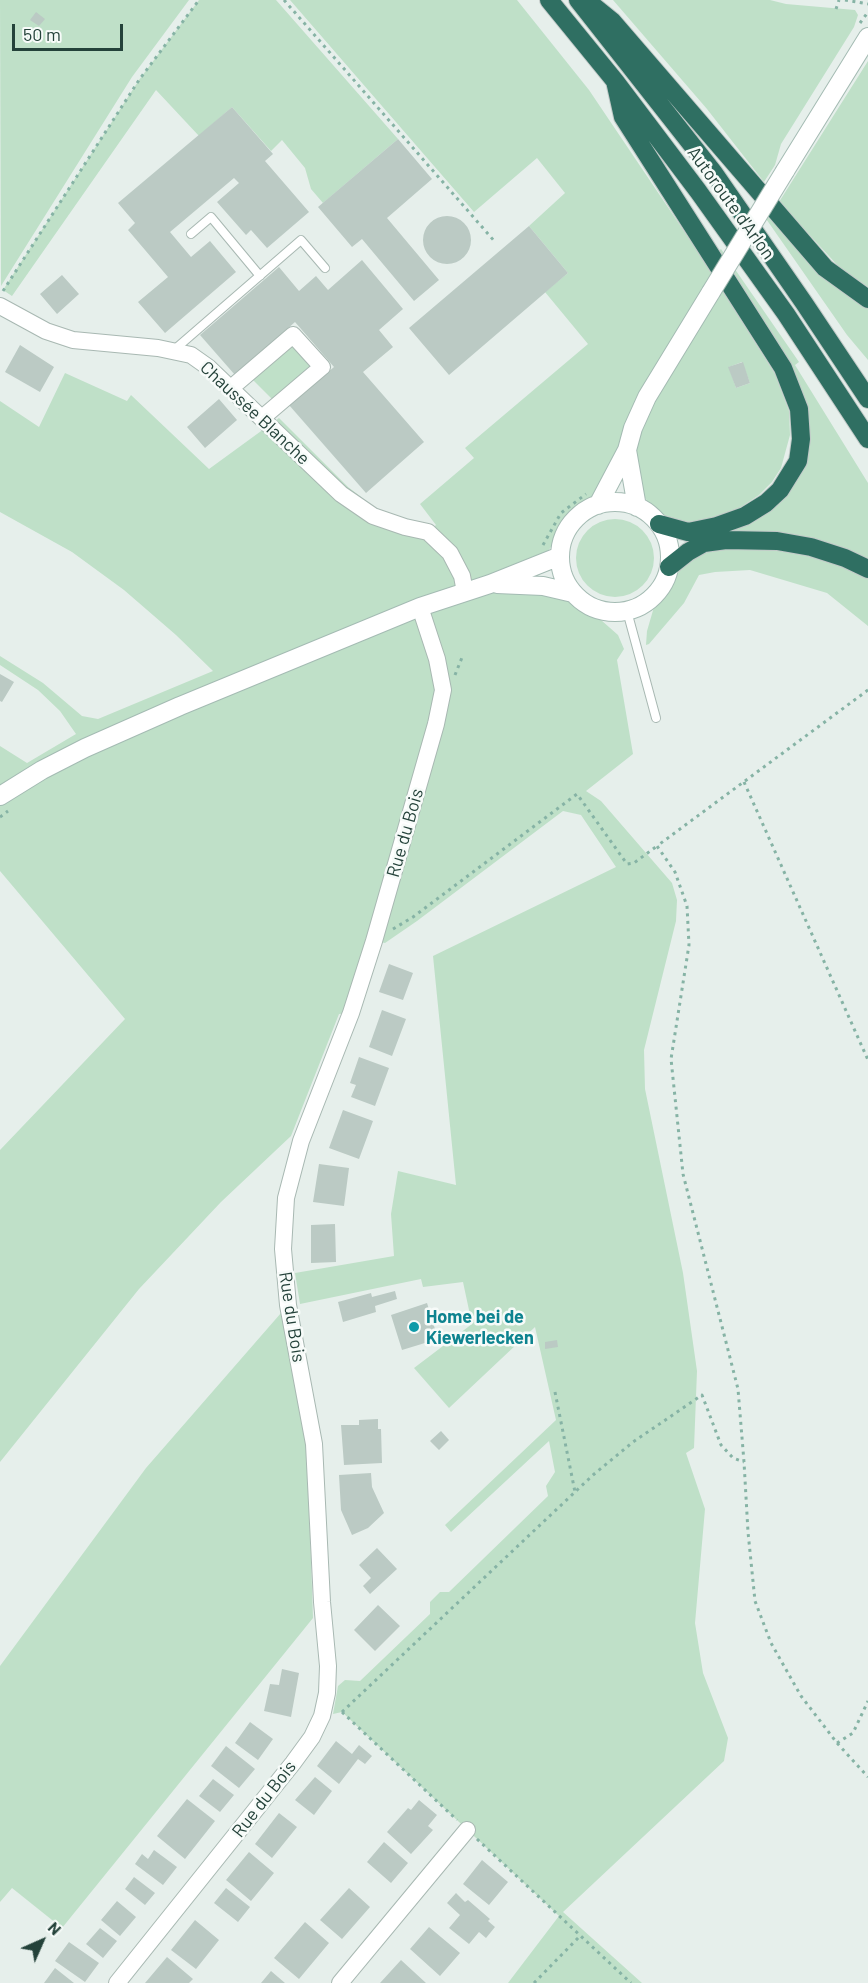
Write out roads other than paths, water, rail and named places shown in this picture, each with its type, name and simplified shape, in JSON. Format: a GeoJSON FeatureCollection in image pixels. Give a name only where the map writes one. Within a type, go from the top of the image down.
{"type":"FeatureCollection","features":[{"type":"Feature","properties":{"kind":"highway","name":"Autoroute d'Arlon"},"geometry":{"type":"LineString","coordinates":[[549,0],[615,81],[698,191],[786,314],[868,439]]}},
{"type":"Feature","properties":{"kind":"highway","name":"Autoroute d'Arlon"},"geometry":{"type":"LineString","coordinates":[[578,0],[714,173],[868,399]]}},
{"type":"Feature","properties":{"kind":"highway"},"geometry":{"type":"LineString","coordinates":[[585,0],[612,21],[825,268],[868,299]]}},
{"type":"Feature","properties":{"kind":"highway"},"geometry":{"type":"LineString","coordinates":[[615,81],[623,117],[783,368],[799,409],[801,439],[798,461],[780,490],[766,503],[745,516],[717,526],[688,532],[658,524]]}},
{"type":"Feature","properties":{"kind":"highway"},"geometry":{"type":"LineString","coordinates":[[669,567],[704,543],[726,540],[777,541],[811,547],[845,558],[868,569]]}},
{"type":"Feature","properties":{"kind":"main road"},"geometry":{"type":"LineString","coordinates":[[595,497],[637,507],[649,514],[658,524],[668,544],[669,567],[664,583],[655,596],[627,611],[612,613],[598,610],[573,593],[561,569],[560,556],[563,539],[571,524],[595,497],[627,450],[633,428],[647,397],[868,37]]}},
{"type":"Feature","properties":{"kind":"main road"},"geometry":{"type":"LineString","coordinates":[[627,450],[637,507]]}},
{"type":"Feature","properties":{"kind":"main road"},"geometry":{"type":"LineString","coordinates":[[7,801],[42,770],[96,743],[277,664],[420,607],[490,584],[560,556]]}},
{"type":"Feature","properties":{"kind":"main road"},"geometry":{"type":"LineString","coordinates":[[490,584],[543,586],[573,593]]}},
{"type":"Feature","properties":{"kind":"street","name":"Chaussée Blanche"},"geometry":{"type":"LineString","coordinates":[[0,306],[46,331],[73,340],[174,350],[191,355],[231,388],[341,494],[373,516],[428,532],[450,553],[462,576],[465,592]]}},
{"type":"Feature","properties":{"kind":"street"},"geometry":{"type":"LineString","coordinates":[[231,388],[293,335],[322,367],[262,418]]}},
{"type":"Feature","properties":{"kind":"street","name":"Rue du Bois"},"geometry":{"type":"LineString","coordinates":[[117,1983],[293,1763],[312,1737],[322,1716],[327,1692],[328,1666],[322,1602],[314,1444],[288,1305],[283,1249],[286,1198],[301,1141],[351,1013],[374,941],[436,724],[443,690],[437,659],[420,607]]}},
{"type":"Feature","properties":{"kind":"street"},"geometry":{"type":"LineString","coordinates":[[345,1981],[467,1830]]}},
{"type":"Feature","properties":{"kind":"lane"},"geometry":{"type":"LineString","coordinates":[[191,234],[211,217],[260,276]]}},
{"type":"Feature","properties":{"kind":"lane"},"geometry":{"type":"LineString","coordinates":[[174,350],[301,240],[325,268]]}},
{"type":"Feature","properties":{"kind":"lane"},"geometry":{"type":"LineString","coordinates":[[627,611],[656,718]]}},
{"type":"Feature","properties":{"kind":"place","name":"Home bei de Kiewerlecken"},"geometry":{"type":"Point","coordinates":[414,1327]}}]}
